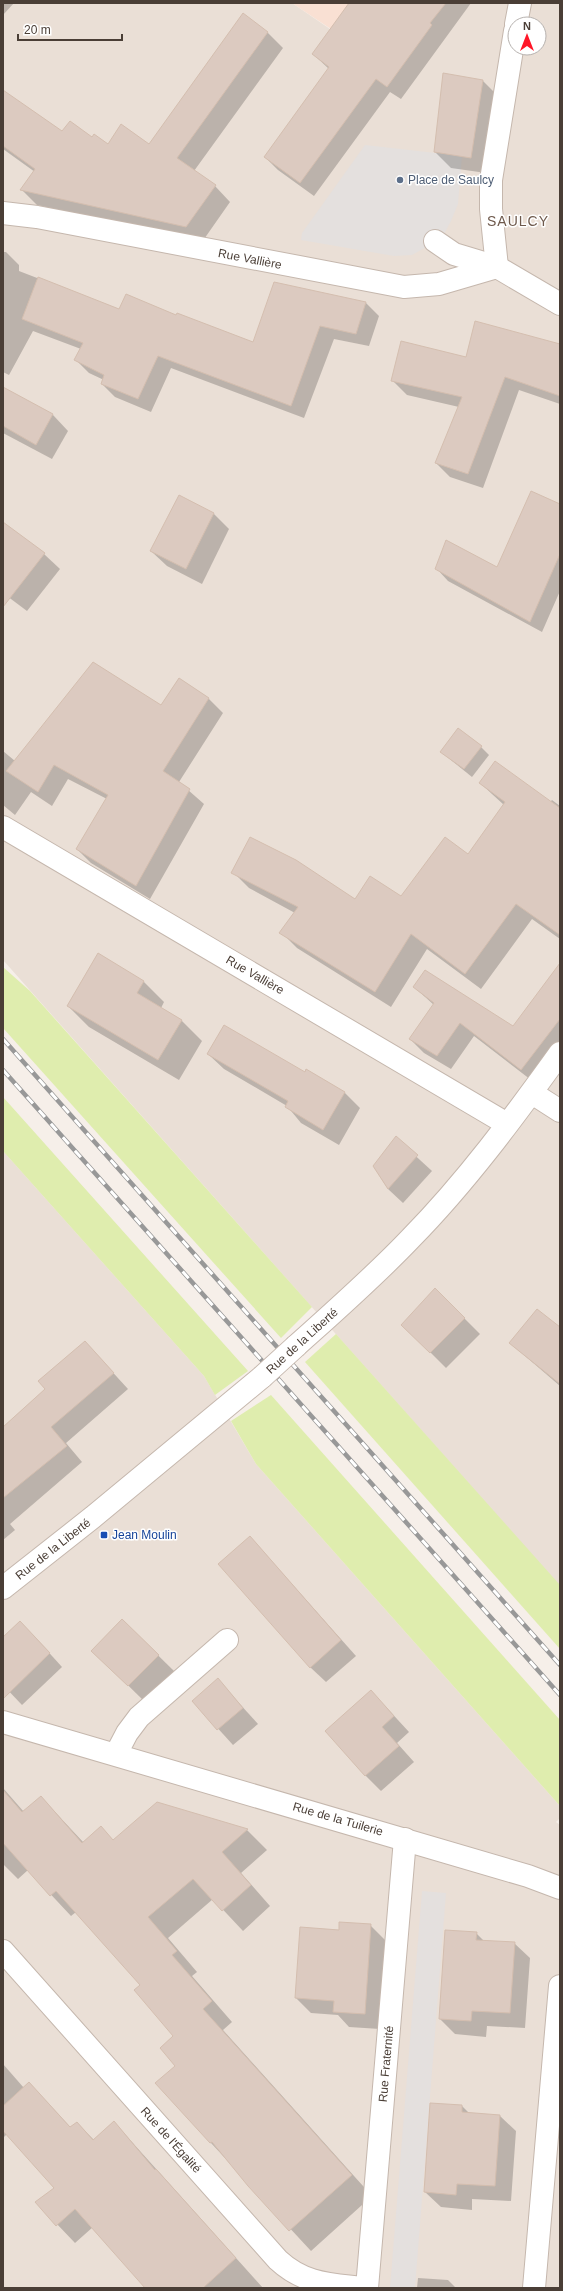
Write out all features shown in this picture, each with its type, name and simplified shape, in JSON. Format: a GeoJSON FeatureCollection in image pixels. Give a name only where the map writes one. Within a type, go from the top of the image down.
{"type":"FeatureCollection","features":[{"type":"Feature","properties":{"kind":"street"},"geometry":{"type":"LineString","coordinates":[[518,16],[520,3]]}},
{"type":"Feature","properties":{"kind":"street"},"geometry":{"type":"LineString","coordinates":[[497,267],[491,209],[491,180],[511,56]]}},
{"type":"Feature","properties":{"kind":"street","name":"Rue Vallière"},"geometry":{"type":"LineString","coordinates":[[3,213],[37,217],[404,287],[439,284],[497,267]]}},
{"type":"Feature","properties":{"kind":"street"},"geometry":{"type":"LineString","coordinates":[[435,241],[454,254],[497,267],[560,304]]}},
{"type":"Feature","properties":{"kind":"street","name":"Rue Vallière"},"geometry":{"type":"LineString","coordinates":[[3,827],[507,1124]]}},
{"type":"Feature","properties":{"kind":"street","name":"Rue de la Liberté"},"geometry":{"type":"LineString","coordinates":[[3,1588],[105,1508],[262,1377],[412,1238],[450,1196],[532,1093],[560,1053]]}},
{"type":"Feature","properties":{"kind":"street"},"geometry":{"type":"LineString","coordinates":[[532,1093],[560,1111]]}},
{"type":"Feature","properties":{"kind":"street"},"geometry":{"type":"LineString","coordinates":[[116,1754],[126,1733],[139,1717],[227,1640]]}},
{"type":"Feature","properties":{"kind":"street","name":"Rue de la Tuilerie"},"geometry":{"type":"LineString","coordinates":[[3,1722],[405,1839],[528,1876],[560,1888]]}},
{"type":"Feature","properties":{"kind":"street","name":"Rue Fraternité"},"geometry":{"type":"LineString","coordinates":[[367,2288],[405,1839]]}},
{"type":"Feature","properties":{"kind":"street","name":"Rue de l'Égalité"},"geometry":{"type":"LineString","coordinates":[[3,1951],[278,2260],[300,2277],[318,2282],[362,2288]]}},
{"type":"Feature","properties":{"kind":"street"},"geometry":{"type":"LineString","coordinates":[[534,2288],[560,1986]]}},
{"type":"Feature","properties":{"kind":"shaded area"},"geometry":{"type":"Polygon","coordinates":[[[3,3],[292,3],[330,29],[349,3],[560,3],[560,1586],[3,960],[3,3]]]}},
{"type":"Feature","properties":{"kind":"shaded area"},"geometry":{"type":"Polygon","coordinates":[[[292,3],[349,3],[331,29],[292,3]]]}},
{"type":"Feature","properties":{"kind":"shaded area","name":"Place de Saulcy"},"geometry":{"type":"Polygon","coordinates":[[[365,145],[462,156],[458,204],[451,221],[444,234],[430,245],[412,255],[394,256],[301,240],[302,233],[365,145]]]}},
{"type":"Feature","properties":{"kind":"shaded area"},"geometry":{"type":"Polygon","coordinates":[[[3,1151],[204,1376],[256,1464],[560,1806],[560,1818],[556,1822],[560,1825],[560,2288],[3,2288],[3,1151]]]}},
{"type":"Feature","properties":{"kind":"shaded area"},"geometry":{"type":"Polygon","coordinates":[[[422,1891],[446,1893],[415,2288],[390,2288],[422,1891]]]}},
{"type":"Feature","properties":{"kind":"green space"},"geometry":{"type":"Polygon","coordinates":[[[3,967],[30,991],[312,1307],[281,1338],[3,1028],[3,967]]]}},
{"type":"Feature","properties":{"kind":"green space"},"geometry":{"type":"Polygon","coordinates":[[[3,1097],[248,1371],[215,1395],[204,1376],[3,1151],[3,1097]]]}},
{"type":"Feature","properties":{"kind":"green space"},"geometry":{"type":"Polygon","coordinates":[[[336,1334],[560,1585],[560,1649],[305,1362],[336,1334]]]}},
{"type":"Feature","properties":{"kind":"green space"},"geometry":{"type":"Polygon","coordinates":[[[271,1395],[560,1720],[560,1806],[256,1464],[231,1421],[271,1395]]]}},
{"type":"Feature","properties":{"kind":"building"},"geometry":{"type":"Polygon","coordinates":[[[349,3],[446,3],[430,23],[432,25],[387,87],[376,79],[300,183],[264,157],[329,67],[312,54],[349,3]]]}},
{"type":"Feature","properties":{"kind":"building"},"geometry":{"type":"Polygon","coordinates":[[[243,13],[268,32],[177,158],[216,185],[186,227],[20,190],[35,169],[3,146],[3,90],[62,131],[70,121],[92,137],[94,134],[108,144],[121,124],[149,144],[243,13]]]}},
{"type":"Feature","properties":{"kind":"building"},"geometry":{"type":"Polygon","coordinates":[[[443,73],[483,80],[471,158],[434,152],[443,73]]]}},
{"type":"Feature","properties":{"kind":"building"},"geometry":{"type":"Polygon","coordinates":[[[38,277],[119,309],[126,294],[176,315],[177,313],[253,342],[274,282],[366,302],[356,334],[320,326],[291,406],[158,356],[138,399],[101,384],[104,375],[74,360],[83,343],[22,319],[38,277]]]}},
{"type":"Feature","properties":{"kind":"building"},"geometry":{"type":"Polygon","coordinates":[[[475,321],[560,344],[560,396],[505,377],[468,474],[435,463],[462,397],[391,381],[401,341],[466,357],[475,321]]]}},
{"type":"Feature","properties":{"kind":"building"},"geometry":{"type":"Polygon","coordinates":[[[3,387],[53,414],[36,445],[3,426],[3,387]]]}},
{"type":"Feature","properties":{"kind":"building"},"geometry":{"type":"Polygon","coordinates":[[[531,491],[560,504],[560,554],[530,622],[435,569],[446,540],[497,567],[531,491]]]}},
{"type":"Feature","properties":{"kind":"building"},"geometry":{"type":"Polygon","coordinates":[[[179,495],[214,513],[186,569],[150,551],[179,495]]]}},
{"type":"Feature","properties":{"kind":"building"},"geometry":{"type":"Polygon","coordinates":[[[3,522],[45,553],[3,607],[3,522]]]}},
{"type":"Feature","properties":{"kind":"building"},"geometry":{"type":"Polygon","coordinates":[[[93,662],[161,705],[179,678],[209,698],[163,771],[190,789],[136,886],[76,849],[108,795],[54,765],[38,792],[6,771],[93,662]]]}},
{"type":"Feature","properties":{"kind":"building"},"geometry":{"type":"Polygon","coordinates":[[[458,728],[482,746],[464,769],[440,752],[458,728]]]}},
{"type":"Feature","properties":{"kind":"building"},"geometry":{"type":"Polygon","coordinates":[[[495,761],[560,808],[560,935],[516,904],[465,974],[411,934],[375,992],[279,933],[298,907],[231,873],[250,837],[296,860],[355,899],[370,876],[401,896],[445,837],[468,854],[505,802],[479,783],[495,761]]]}},
{"type":"Feature","properties":{"kind":"building"},"geometry":{"type":"Polygon","coordinates":[[[98,953],[144,981],[137,993],[182,1020],[158,1060],[67,1006],[98,953]]]}},
{"type":"Feature","properties":{"kind":"building"},"geometry":{"type":"Polygon","coordinates":[[[560,963],[560,1019],[521,1070],[460,1023],[437,1056],[409,1039],[434,1003],[413,987],[425,970],[513,1026],[560,963]]]}},
{"type":"Feature","properties":{"kind":"building"},"geometry":{"type":"Polygon","coordinates":[[[224,1025],[305,1072],[306,1069],[345,1092],[323,1130],[285,1107],[288,1101],[207,1054],[224,1025]]]}},
{"type":"Feature","properties":{"kind":"building"},"geometry":{"type":"Polygon","coordinates":[[[396,1136],[418,1155],[388,1189],[373,1166],[396,1136]]]}},
{"type":"Feature","properties":{"kind":"building"},"geometry":{"type":"Polygon","coordinates":[[[435,1288],[465,1318],[430,1353],[401,1325],[435,1288]]]}},
{"type":"Feature","properties":{"kind":"building"},"geometry":{"type":"Polygon","coordinates":[[[537,1309],[560,1327],[560,1384],[509,1343],[537,1309]]]}},
{"type":"Feature","properties":{"kind":"building"},"geometry":{"type":"Polygon","coordinates":[[[85,1341],[114,1373],[51,1427],[67,1446],[3,1498],[3,1427],[45,1389],[38,1381],[85,1341]]]}},
{"type":"Feature","properties":{"kind":"building"},"geometry":{"type":"Polygon","coordinates":[[[250,1536],[341,1640],[310,1668],[218,1564],[250,1536]]]}},
{"type":"Feature","properties":{"kind":"building"},"geometry":{"type":"Polygon","coordinates":[[[122,1619],[159,1655],[128,1686],[91,1651],[122,1619]]]}},
{"type":"Feature","properties":{"kind":"building"},"geometry":{"type":"Polygon","coordinates":[[[20,1621],[50,1653],[3,1699],[3,1637],[20,1621]]]}},
{"type":"Feature","properties":{"kind":"building"},"geometry":{"type":"Polygon","coordinates":[[[218,1678],[243,1708],[217,1730],[192,1701],[218,1678]]]}},
{"type":"Feature","properties":{"kind":"building"},"geometry":{"type":"Polygon","coordinates":[[[371,1690],[394,1716],[382,1727],[399,1746],[365,1776],[325,1731],[371,1690]]]}},
{"type":"Feature","properties":{"kind":"building"},"geometry":{"type":"Polygon","coordinates":[[[3,1790],[22,1812],[41,1796],[82,1843],[101,1826],[113,1840],[157,1802],[248,1829],[222,1852],[251,1885],[222,1911],[193,1879],[148,1917],[177,1951],[172,1955],[212,2001],[203,2009],[352,2175],[289,2231],[248,2186],[212,2142],[210,2143],[155,2083],[175,2066],[160,2048],[173,2036],[134,1990],[140,1985],[56,1891],[50,1896],[3,1843],[3,1790]]]}},
{"type":"Feature","properties":{"kind":"building"},"geometry":{"type":"Polygon","coordinates":[[[339,1922],[371,1924],[365,2014],[333,2012],[334,2001],[295,1998],[300,1927],[339,1930],[339,1922]]]}},
{"type":"Feature","properties":{"kind":"building"},"geometry":{"type":"Polygon","coordinates":[[[445,1930],[477,1932],[476,1940],[515,1942],[510,2013],[472,2011],[471,2021],[439,2019],[445,1930]]]}},
{"type":"Feature","properties":{"kind":"building"},"geometry":{"type":"Polygon","coordinates":[[[29,2082],[70,2127],[77,2122],[93,2140],[114,2121],[155,2170],[156,2169],[236,2258],[203,2288],[145,2288],[75,2209],[56,2226],[35,2202],[54,2188],[3,2131],[3,2106],[29,2082]]]}},
{"type":"Feature","properties":{"kind":"building"},"geometry":{"type":"Polygon","coordinates":[[[430,2103],[462,2105],[462,2112],[500,2115],[495,2186],[457,2184],[456,2195],[424,2192],[430,2103]]]}},
{"type":"Feature","properties":{"kind":"railway"},"geometry":{"type":"LineString","coordinates":[[3,1039],[560,1665]]}},
{"type":"Feature","properties":{"kind":"railway"},"geometry":{"type":"LineString","coordinates":[[3,1070],[560,1695]]}},
{"type":"Feature","properties":{"kind":"place","name":"Place de Saulcy"},"geometry":{"type":"Point","coordinates":[400,180]}},
{"type":"Feature","properties":{"kind":"place","name":"Jean Moulin"},"geometry":{"type":"Point","coordinates":[104,1535]}},
{"type":"Feature","properties":{"kind":"district","name":"SAULCY"},"geometry":{"type":"Point","coordinates":[518,221]}}]}
